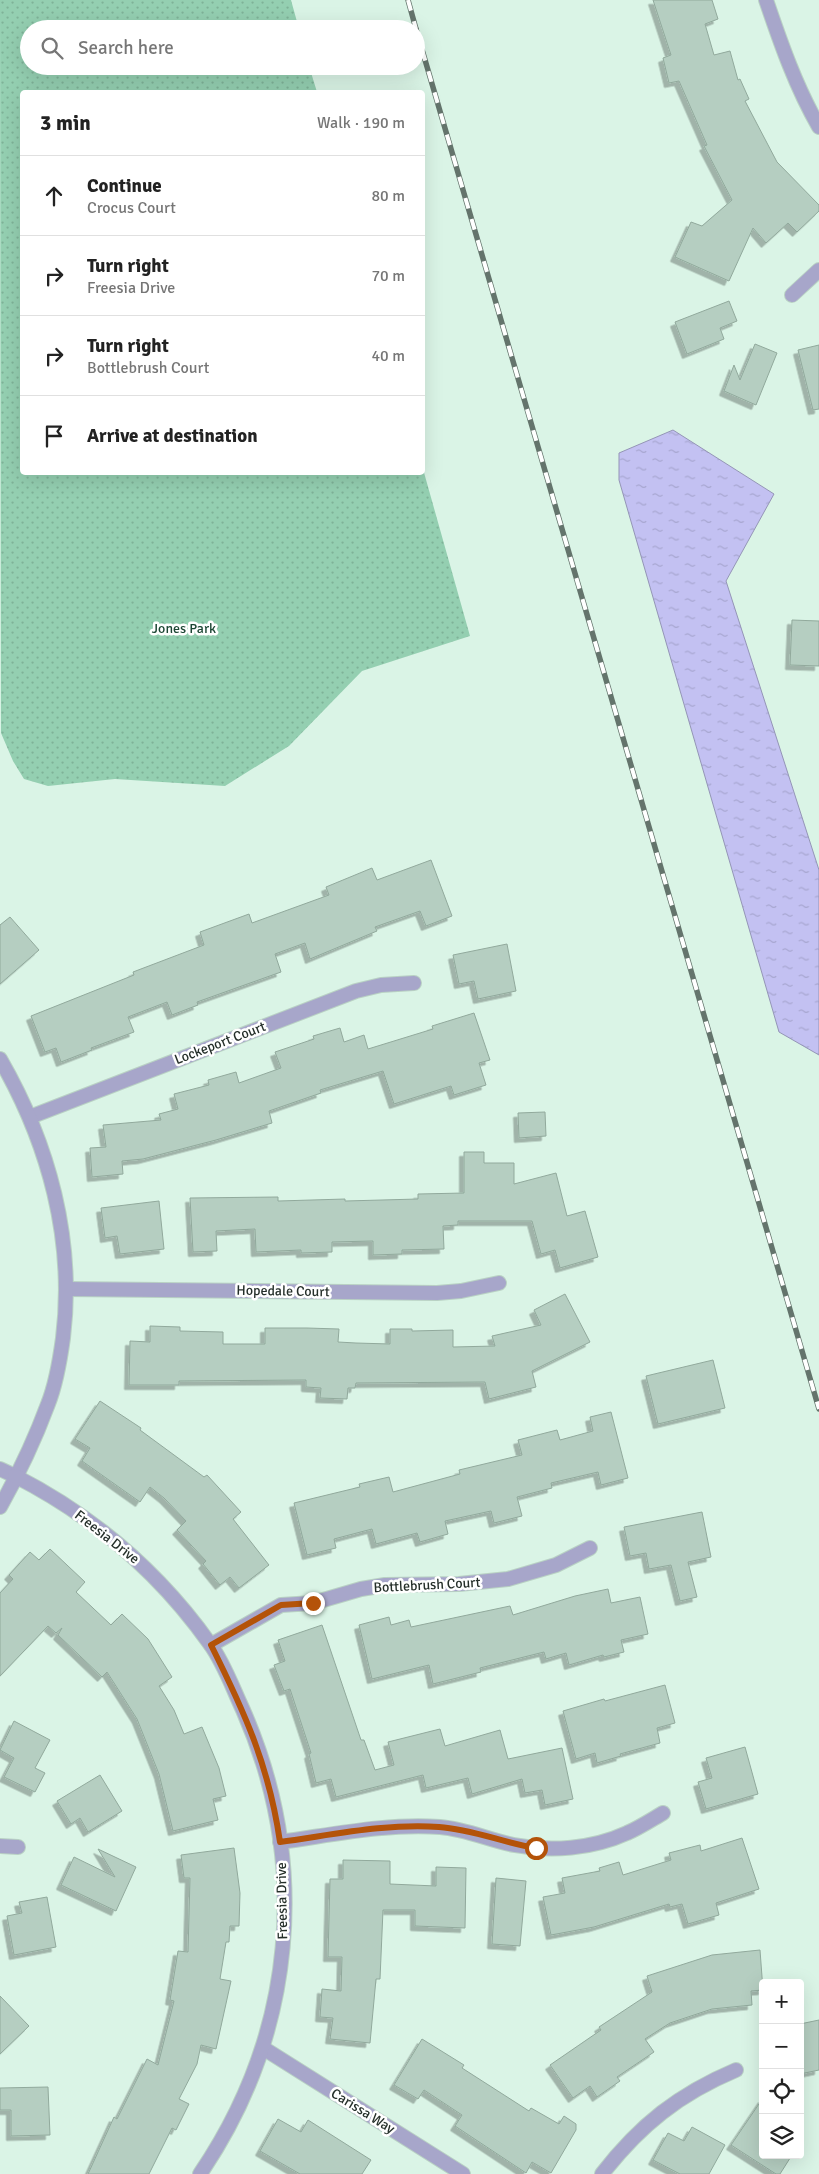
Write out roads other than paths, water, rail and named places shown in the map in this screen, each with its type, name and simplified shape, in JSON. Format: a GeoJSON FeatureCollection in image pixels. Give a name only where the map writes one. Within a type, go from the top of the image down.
{"type":"FeatureCollection","features":[{"type":"Feature","properties":{"kind":"street"},"geometry":{"type":"LineString","coordinates":[[766,0],[787,62],[804,100],[819,127]]}},
{"type":"Feature","properties":{"kind":"street"},"geometry":{"type":"LineString","coordinates":[[792,295],[819,270]]}},
{"type":"Feature","properties":{"kind":"street","name":"Lockeport Court"},"geometry":{"type":"LineString","coordinates":[[30,1117],[356,991],[381,985],[414,983]]}},
{"type":"Feature","properties":{"kind":"street"},"geometry":{"type":"LineString","coordinates":[[0,1060],[30,1117],[50,1172],[63,1238],[66,1289],[61,1351],[48,1404],[0,1507]]}},
{"type":"Feature","properties":{"kind":"street","name":"Hopedale Court"},"geometry":{"type":"LineString","coordinates":[[66,1289],[437,1293],[499,1284]]}},
{"type":"Feature","properties":{"kind":"street","name":"Freesia Drive"},"geometry":{"type":"LineString","coordinates":[[0,1469],[47,1493],[86,1519],[131,1554],[165,1588],[211,1645],[254,1736],[269,1782],[284,1876],[285,1920],[281,1965],[263,2048],[244,2097],[200,2174]]}},
{"type":"Feature","properties":{"kind":"street","name":"Bottlebrush Court"},"geometry":{"type":"LineString","coordinates":[[211,1645],[281,1605],[313,1603],[360,1589],[385,1585],[459,1584],[508,1579],[556,1565],[590,1548]]}},
{"type":"Feature","properties":{"kind":"street"},"geometry":{"type":"LineString","coordinates":[[280,1842],[417,1826],[442,1827],[466,1831],[513,1844],[559,1848],[605,1841],[627,1833],[663,1813]]}},
{"type":"Feature","properties":{"kind":"street"},"geometry":{"type":"LineString","coordinates":[[0,1846],[18,1847]]}},
{"type":"Feature","properties":{"kind":"street","name":"Carissa Way"},"geometry":{"type":"LineString","coordinates":[[263,2048],[463,2174]]}},
{"type":"Feature","properties":{"kind":"street"},"geometry":{"type":"LineString","coordinates":[[602,2174],[633,2137],[670,2104],[699,2087],[736,2070]]}},
{"type":"Feature","properties":{"kind":"water"},"geometry":{"type":"Polygon","coordinates":[[[673,430],[774,494],[726,581],[819,870],[819,1055],[779,1032],[619,480],[619,453],[673,430]]]}},
{"type":"Feature","properties":{"kind":"railway"},"geometry":{"type":"LineString","coordinates":[[408,0],[414,20]]}},
{"type":"Feature","properties":{"kind":"railway"},"geometry":{"type":"LineString","coordinates":[[425,60],[819,1409]]}},
{"type":"Feature","properties":{"kind":"park label","name":"Jones Park"},"geometry":{"type":"Point","coordinates":[184,628]}}]}
